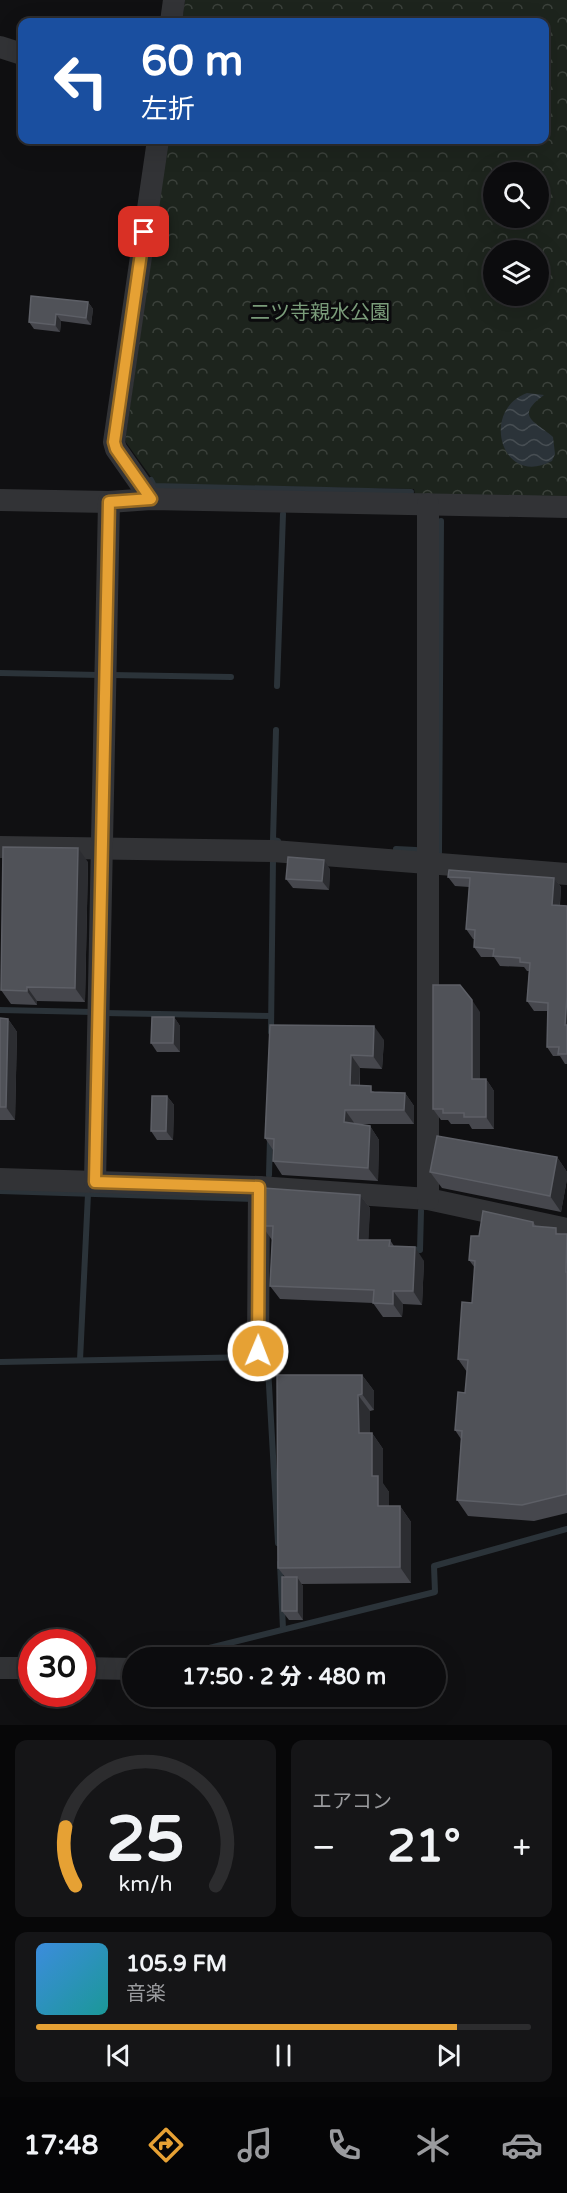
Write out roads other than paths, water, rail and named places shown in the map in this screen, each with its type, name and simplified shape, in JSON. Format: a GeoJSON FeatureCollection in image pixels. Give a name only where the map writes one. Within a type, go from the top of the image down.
{"type":"FeatureCollection","features":[{"type":"Feature","properties":{"kind":"street"},"geometry":{"type":"LineString","coordinates":[[172,18],[174,0]]}},
{"type":"Feature","properties":{"kind":"street"},"geometry":{"type":"LineString","coordinates":[[0,47],[18,53]]}},
{"type":"Feature","properties":{"kind":"street"},"geometry":{"type":"LineString","coordinates":[[151,499],[116,449],[114,442],[157,144]]}},
{"type":"Feature","properties":{"kind":"street"},"geometry":{"type":"LineString","coordinates":[[0,500],[109,502],[151,499],[567,507]]}},
{"type":"Feature","properties":{"kind":"street"},"geometry":{"type":"LineString","coordinates":[[95,1182],[109,502]]}},
{"type":"Feature","properties":{"kind":"street"},"geometry":{"type":"LineString","coordinates":[[428,504],[428,1199]]}},
{"type":"Feature","properties":{"kind":"street"},"geometry":{"type":"LineString","coordinates":[[0,847],[273,851],[567,874]]}},
{"type":"Feature","properties":{"kind":"street"},"geometry":{"type":"LineString","coordinates":[[0,1179],[259,1187],[428,1199],[567,1229]]}},
{"type":"Feature","properties":{"kind":"street"},"geometry":{"type":"LineString","coordinates":[[258,1351],[259,1187]]}},
{"type":"Feature","properties":{"kind":"street"},"geometry":{"type":"LineString","coordinates":[[0,1668],[18,1668]]}},
{"type":"Feature","properties":{"kind":"street"},"geometry":{"type":"LineString","coordinates":[[96,1668],[122,1668]]}},
{"type":"Feature","properties":{"kind":"water"},"geometry":{"type":"Polygon","coordinates":[[[527,393],[544,395],[535,402],[529,414],[534,422],[553,437],[555,454],[552,461],[534,467],[520,464],[509,456],[503,443],[501,429],[504,415],[512,402],[527,393]]]}},
{"type":"Feature","properties":{"kind":"waterway"},"geometry":{"type":"LineString","coordinates":[[151,480],[154,486],[411,492]]}},
{"type":"Feature","properties":{"kind":"waterway"},"geometry":{"type":"LineString","coordinates":[[277,686],[283,514]]}},
{"type":"Feature","properties":{"kind":"waterway"},"geometry":{"type":"LineString","coordinates":[[439,853],[441,521]]}},
{"type":"Feature","properties":{"kind":"waterway"},"geometry":{"type":"LineString","coordinates":[[0,673],[100,675]]}},
{"type":"Feature","properties":{"kind":"waterway"},"geometry":{"type":"LineString","coordinates":[[111,675],[231,677]]}},
{"type":"Feature","properties":{"kind":"waterway"},"geometry":{"type":"LineString","coordinates":[[276,730],[273,840],[278,841]]}},
{"type":"Feature","properties":{"kind":"waterway"},"geometry":{"type":"LineString","coordinates":[[396,849],[416,850]]}},
{"type":"Feature","properties":{"kind":"waterway"},"geometry":{"type":"LineString","coordinates":[[271,1032],[273,858]]}},
{"type":"Feature","properties":{"kind":"waterway"},"geometry":{"type":"LineString","coordinates":[[0,1010],[93,1012]]}},
{"type":"Feature","properties":{"kind":"waterway"},"geometry":{"type":"LineString","coordinates":[[103,1013],[271,1016]]}},
{"type":"Feature","properties":{"kind":"waterway"},"geometry":{"type":"LineString","coordinates":[[269,1175],[270,1138]]}},
{"type":"Feature","properties":{"kind":"waterway"},"geometry":{"type":"LineString","coordinates":[[0,1191],[254,1199]]}},
{"type":"Feature","properties":{"kind":"waterway"},"geometry":{"type":"LineString","coordinates":[[80,1360],[88,1194]]}},
{"type":"Feature","properties":{"kind":"waterway"},"geometry":{"type":"LineString","coordinates":[[408,1249],[420,1250],[421,1211]]}},
{"type":"Feature","properties":{"kind":"waterway"},"geometry":{"type":"LineString","coordinates":[[267,1350],[278,1543]]}},
{"type":"Feature","properties":{"kind":"waterway"},"geometry":{"type":"LineString","coordinates":[[0,1362],[255,1357]]}},
{"type":"Feature","properties":{"kind":"waterway"},"geometry":{"type":"LineString","coordinates":[[213,1647],[435,1592],[434,1566],[567,1529]]}},
{"type":"Feature","properties":{"kind":"waterway"},"geometry":{"type":"LineString","coordinates":[[280,1563],[283,1629]]}},
{"type":"Feature","properties":{"kind":"park label","name":"二ツ寺親水公園"},"geometry":{"type":"Point","coordinates":[320,313]}}]}
